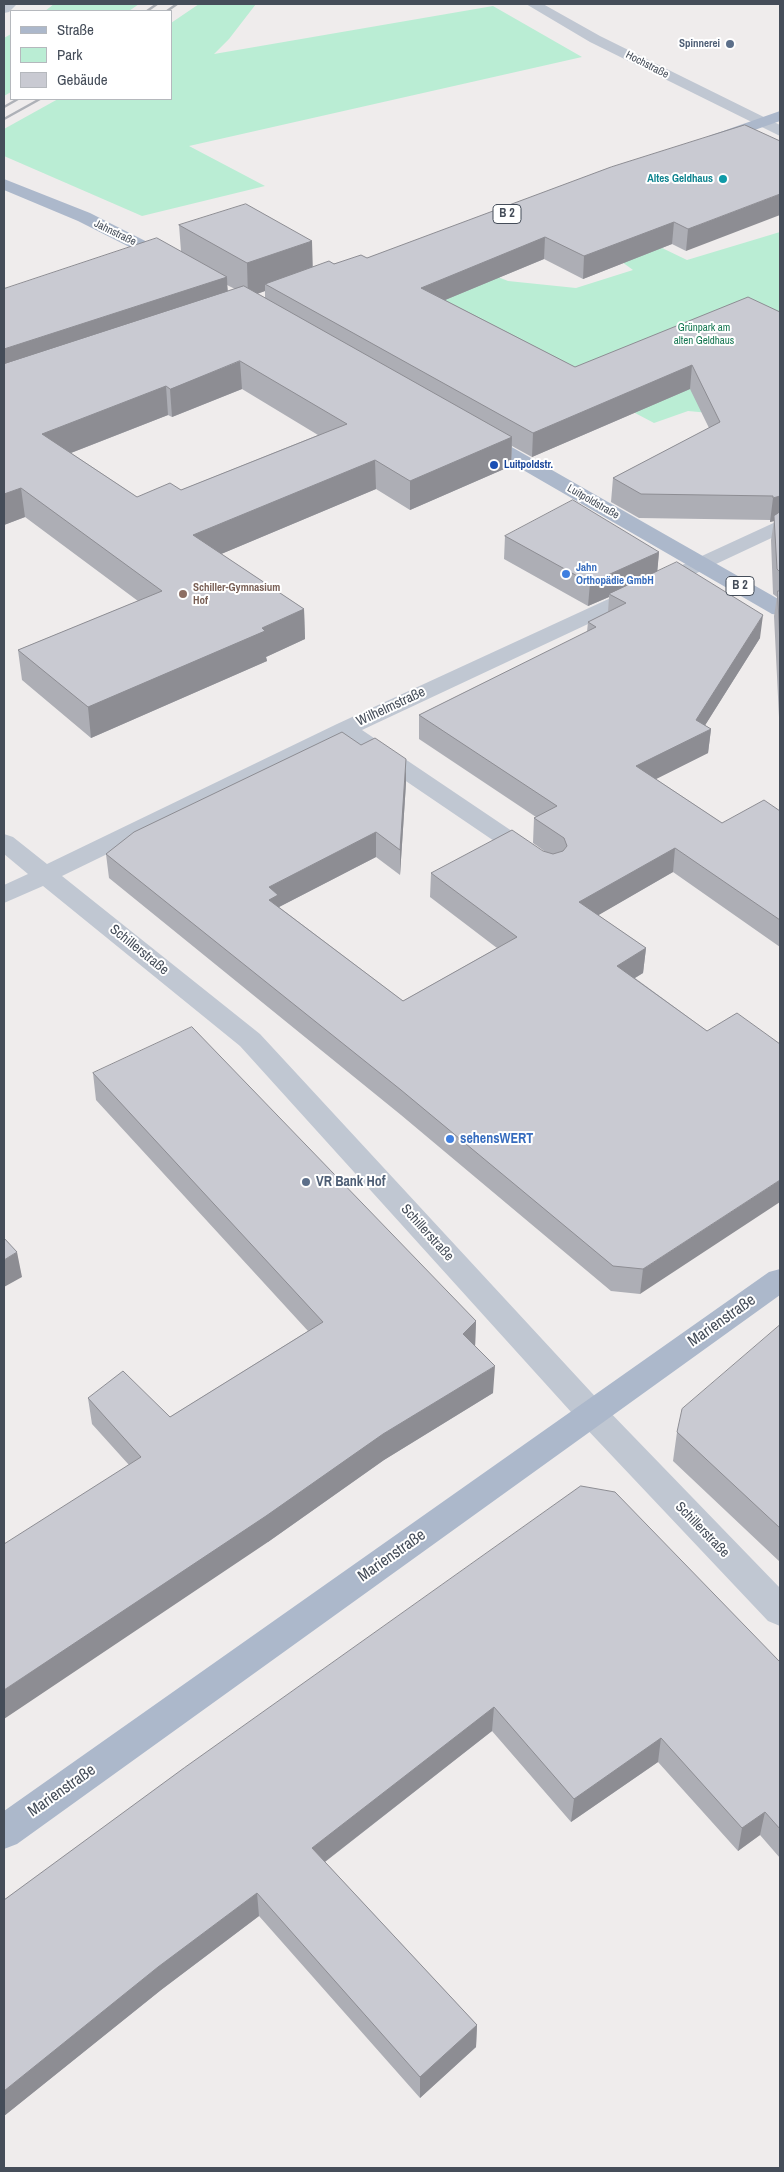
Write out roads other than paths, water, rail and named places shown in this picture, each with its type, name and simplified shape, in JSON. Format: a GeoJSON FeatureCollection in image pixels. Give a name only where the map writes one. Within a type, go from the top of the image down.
{"type":"FeatureCollection","features":[{"type":"Feature","properties":{"kind":"main road"},"geometry":{"type":"LineString","coordinates":[[698,146],[780,116]]}},
{"type":"Feature","properties":{"kind":"main road","name":"Jahnstraße"},"geometry":{"type":"LineString","coordinates":[[4,184],[84,218],[183,268]]}},
{"type":"Feature","properties":{"kind":"main road","name":"Luitpoldstraße"},"geometry":{"type":"LineString","coordinates":[[460,426],[780,609]]}},
{"type":"Feature","properties":{"kind":"main road","name":"Marienstraße"},"geometry":{"type":"LineString","coordinates":[[4,1832],[780,1280]]}},
{"type":"Feature","properties":{"kind":"street"},"geometry":{"type":"LineString","coordinates":[[4,9],[10,4]]}},
{"type":"Feature","properties":{"kind":"street","name":"Hochstraße"},"geometry":{"type":"LineString","coordinates":[[533,4],[595,39],[780,131]]}},
{"type":"Feature","properties":{"kind":"street","name":"Wilhelmstraße"},"geometry":{"type":"LineString","coordinates":[[4,895],[345,729],[780,526]]}},
{"type":"Feature","properties":{"kind":"street"},"geometry":{"type":"LineString","coordinates":[[345,729],[552,869]]}},
{"type":"Feature","properties":{"kind":"street","name":"Schillerstraße"},"geometry":{"type":"LineString","coordinates":[[4,842],[250,1040],[592,1414],[780,1611]]}},
{"type":"Feature","properties":{"kind":"railway"},"geometry":{"type":"LineString","coordinates":[[148,10],[157,4]]}},
{"type":"Feature","properties":{"kind":"railway"},"geometry":{"type":"LineString","coordinates":[[168,10],[177,4]]}},
{"type":"Feature","properties":{"kind":"railway"},"geometry":{"type":"LineString","coordinates":[[4,107],[16,100]]}},
{"type":"Feature","properties":{"kind":"railway"},"geometry":{"type":"LineString","coordinates":[[4,119],[38,100]]}},
{"type":"Feature","properties":{"kind":"place","name":"Spinnerei"},"geometry":{"type":"Point","coordinates":[730,44]}},
{"type":"Feature","properties":{"kind":"place","name":"Altes Geldhaus"},"geometry":{"type":"Point","coordinates":[723,179]}},
{"type":"Feature","properties":{"kind":"place","name":"Luitpoldstr."},"geometry":{"type":"Point","coordinates":[494,465]}},
{"type":"Feature","properties":{"kind":"place","name":"Jahn Orthopädie GmbH"},"geometry":{"type":"Point","coordinates":[566,574]}},
{"type":"Feature","properties":{"kind":"place","name":"Schiller-Gymnasium Hof"},"geometry":{"type":"Point","coordinates":[183,594]}},
{"type":"Feature","properties":{"kind":"place","name":"sehensWERT"},"geometry":{"type":"Point","coordinates":[450,1139]}},
{"type":"Feature","properties":{"kind":"place","name":"VR Bank Hof"},"geometry":{"type":"Point","coordinates":[306,1182]}},
{"type":"Feature","properties":{"kind":"park label","name":"Grünpark am alten Geldhaus"},"geometry":{"type":"Point","coordinates":[704,334]}}]}
